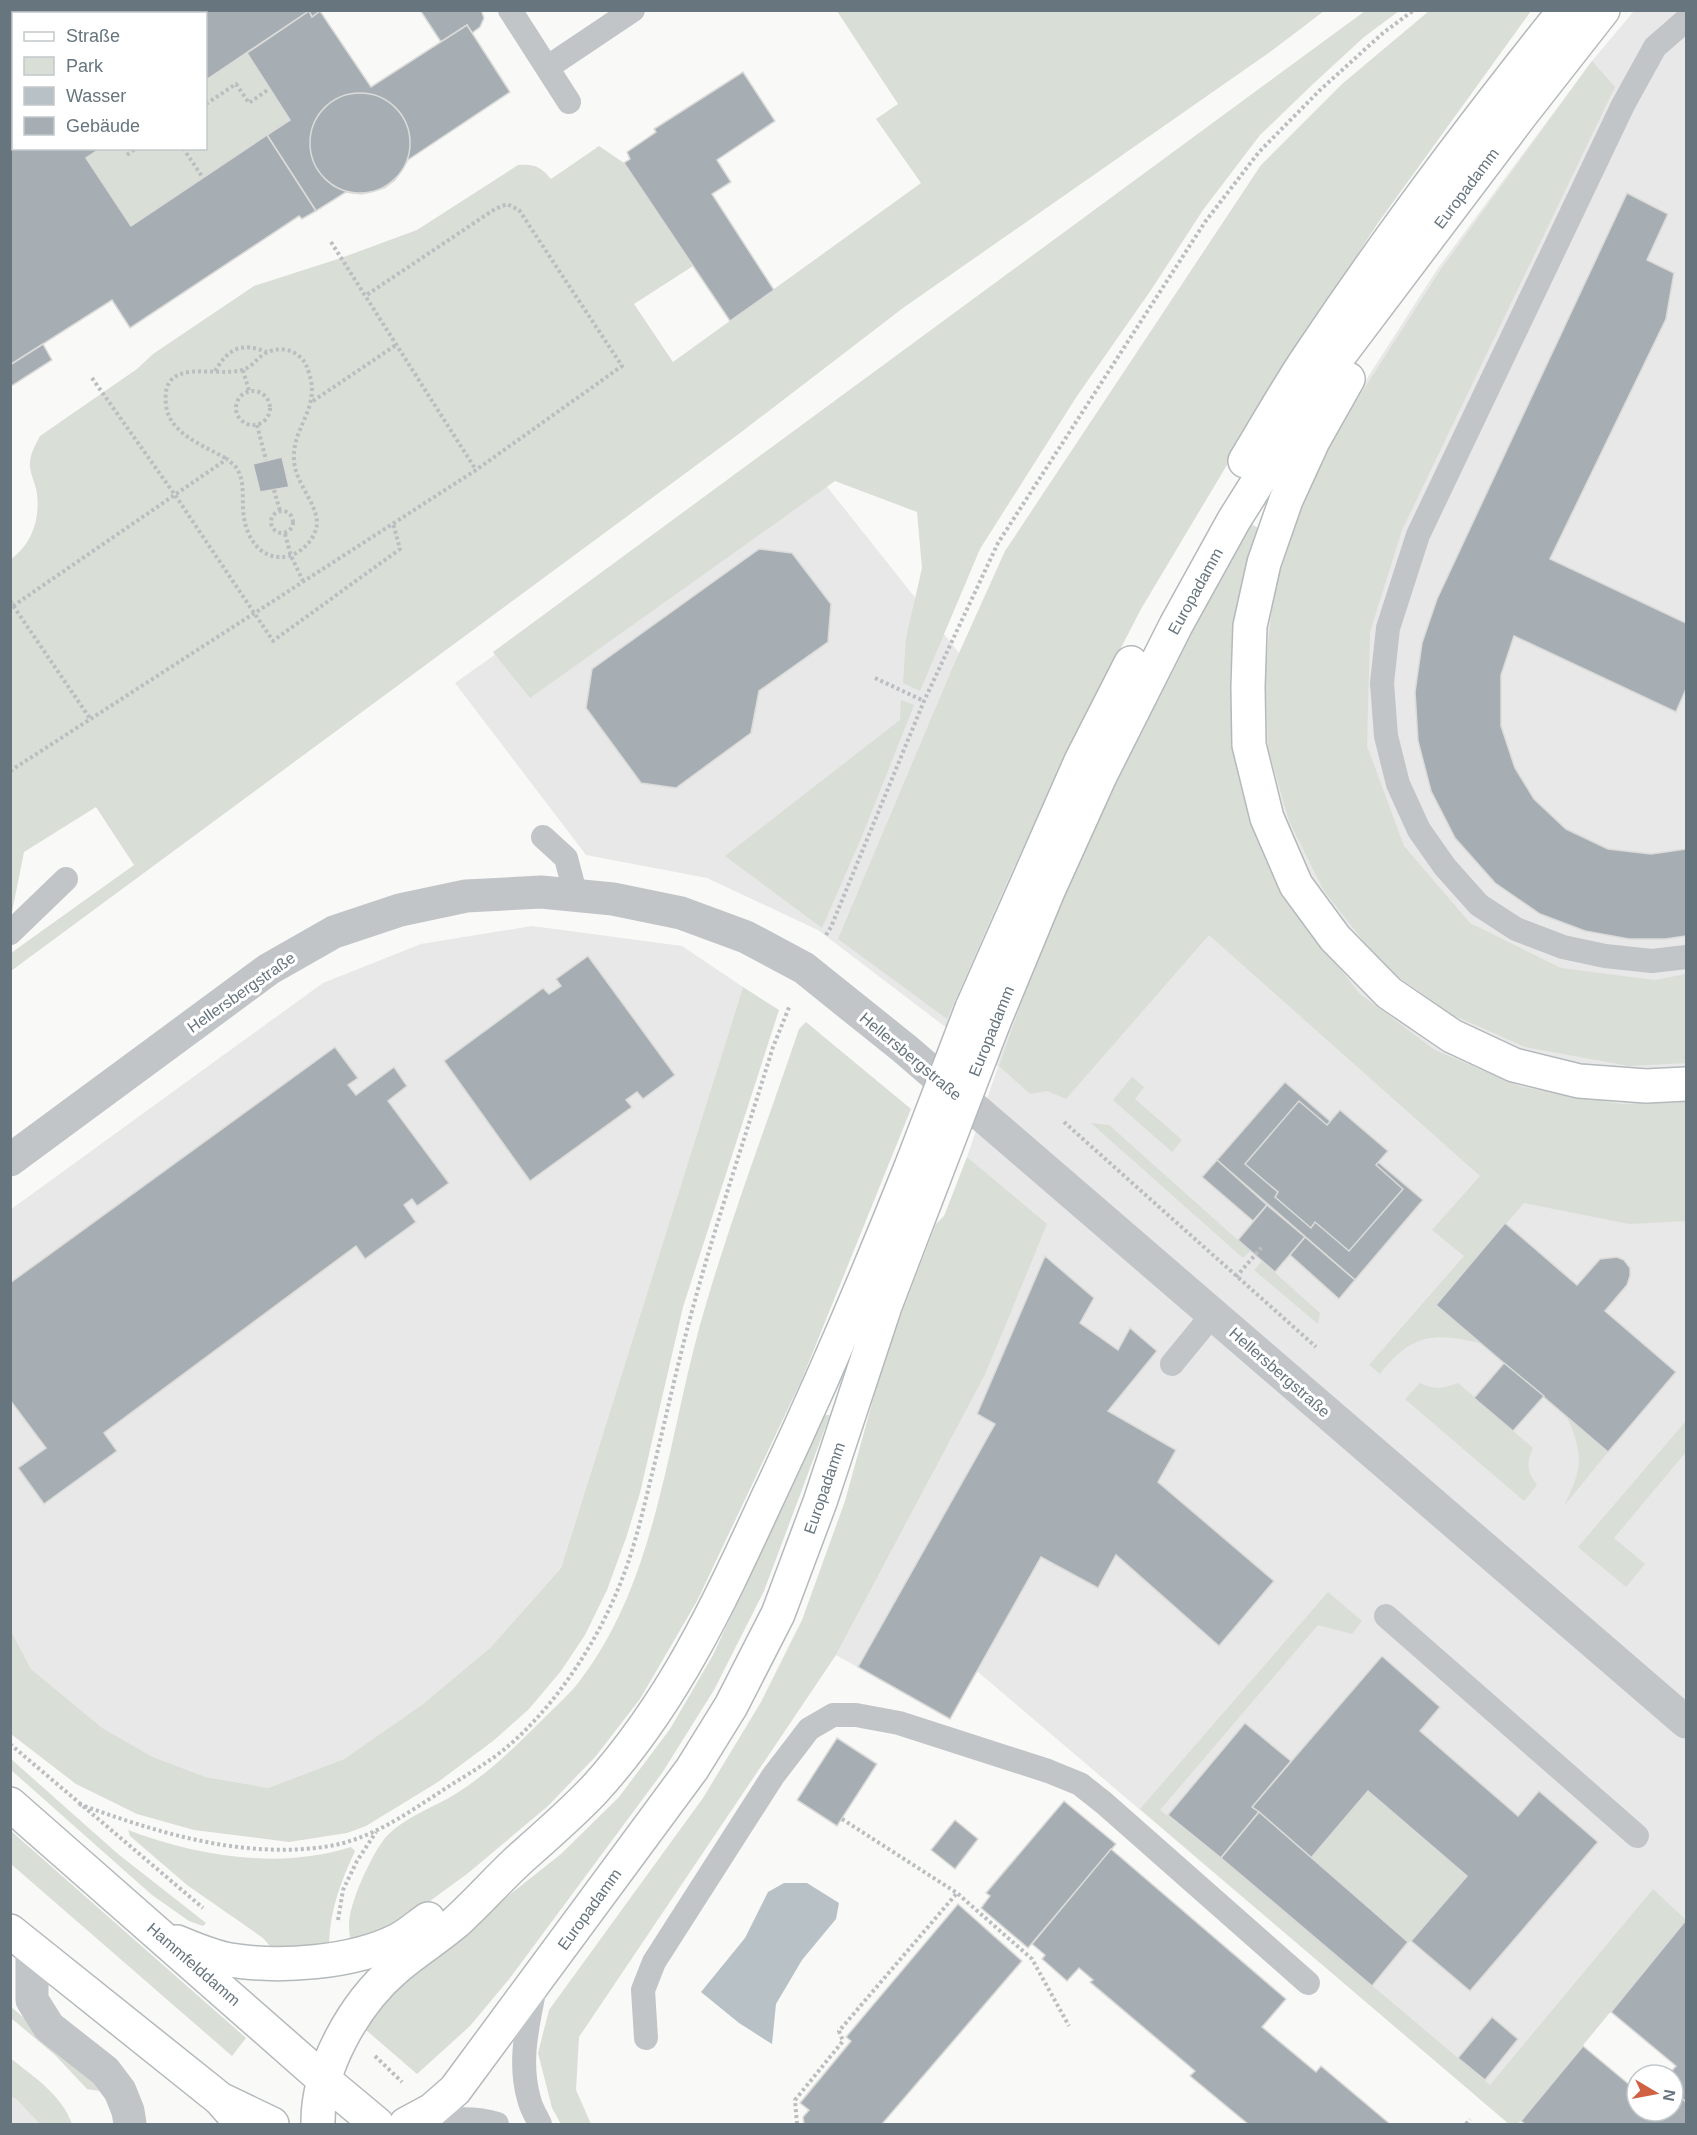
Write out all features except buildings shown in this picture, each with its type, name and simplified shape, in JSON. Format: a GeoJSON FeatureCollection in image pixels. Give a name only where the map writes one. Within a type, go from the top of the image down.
{"type":"FeatureCollection","features":[{"type":"Feature","properties":{"kind":"main road","name":"Europadamm"},"geometry":{"type":"LineString","coordinates":[[982,1016],[1048,891],[1100,776],[1176,625],[1234,520],[1329,369],[1420,250],[1564,10]]}},
{"type":"Feature","properties":{"kind":"main road","name":"Europadamm"},"geometry":{"type":"LineString","coordinates":[[433,2115],[537,1979],[692,1768],[731,1706],[778,1614],[820,1502],[885,1306],[923,1170],[1081,762],[1154,619],[1217,507],[1310,354],[1399,225],[1508,106],[1603,10]]}},
{"type":"Feature","properties":{"kind":"main road"},"geometry":{"type":"LineString","coordinates":[[1420,250],[1313,441],[1286,500],[1264,563],[1250,626],[1248,687],[1249,745],[1267,818],[1296,885],[1335,938],[1389,993],[1452,1036],[1514,1065],[1579,1081],[1646,1086],[1686,1084]]}},
{"type":"Feature","properties":{"kind":"main road","name":"Europadamm"},"geometry":{"type":"LineString","coordinates":[[318,2124],[318,2102],[323,2079],[347,2029],[370,1995],[394,1970],[454,1923],[561,1824],[636,1741],[676,1682],[715,1613],[818,1391],[867,1278],[923,1170]]}},
{"type":"Feature","properties":{"kind":"main road","name":"Hammfelddamm"},"geometry":{"type":"LineString","coordinates":[[10,1804],[377,2124]]}},
{"type":"Feature","properties":{"kind":"main road","name":"Europadamm"},"geometry":{"type":"LineString","coordinates":[[162,1936],[230,1960],[296,1963],[336,1959],[369,1952],[398,1940],[523,1857]]}},
{"type":"Feature","properties":{"kind":"main road"},"geometry":{"type":"LineString","coordinates":[[21,1940],[220,2099],[242,2124]]}},
{"type":"Feature","properties":{"kind":"main road"},"geometry":{"type":"LineString","coordinates":[[220,2099],[272,2124]]}},
{"type":"Feature","properties":{"kind":"street","name":"Hellersbergstraße"},"geometry":{"type":"LineString","coordinates":[[10,1160],[269,969],[334,932],[400,909],[466,896],[541,892],[613,899],[681,913],[746,937],[804,968],[905,1049],[1686,1722]]}},
{"type":"Feature","properties":{"kind":"street"},"geometry":{"type":"LineString","coordinates":[[21,1940],[32,2000],[49,2027],[105,2071],[120,2091],[128,2111],[130,2124]]}},
{"type":"Feature","properties":{"kind":"lane"},"geometry":{"type":"LineString","coordinates":[[510,10],[569,102]]}},
{"type":"Feature","properties":{"kind":"lane"},"geometry":{"type":"LineString","coordinates":[[548,67],[633,10]]}},
{"type":"Feature","properties":{"kind":"lane"},"geometry":{"type":"LineString","coordinates":[[1686,20],[1655,47],[1623,105],[1418,535],[1388,628],[1382,683],[1386,736],[1398,784],[1419,830],[1445,867],[1479,905],[1516,929],[1563,947],[1605,956],[1652,961],[1686,957]]}},
{"type":"Feature","properties":{"kind":"lane"},"geometry":{"type":"LineString","coordinates":[[543,837],[566,858],[576,896]]}},
{"type":"Feature","properties":{"kind":"lane"},"geometry":{"type":"LineString","coordinates":[[10,933],[66,879]]}},
{"type":"Feature","properties":{"kind":"lane"},"geometry":{"type":"LineString","coordinates":[[1172,1364],[1213,1314]]}},
{"type":"Feature","properties":{"kind":"lane"},"geometry":{"type":"LineString","coordinates":[[1386,1616],[1637,1836]]}},
{"type":"Feature","properties":{"kind":"lane"},"geometry":{"type":"LineString","coordinates":[[646,2038],[643,1990],[654,1962],[773,1776],[809,1729],[833,1715],[856,1715],[900,1723],[1048,1771],[1080,1784],[1308,1983]]}},
{"type":"Feature","properties":{"kind":"lane"},"geometry":{"type":"LineString","coordinates":[[537,1979],[526,2033],[523,2067],[529,2100],[540,2124]]}},
{"type":"Feature","properties":{"kind":"lane"},"geometry":{"type":"LineString","coordinates":[[433,2115],[497,2124]]}},
{"type":"Feature","properties":{"kind":"path"},"geometry":{"type":"LineString","coordinates":[[79,1804],[133,1824],[183,1838],[231,1846],[283,1850],[332,1846],[376,1831],[409,1813],[501,1752],[549,1705],[588,1648],[618,1590],[639,1528],[692,1310],[773,1047],[804,968],[831,927],[924,701],[998,543],[1205,222],[1259,152],[1319,91],[1383,33],[1414,10]]}},
{"type":"Feature","properties":{"kind":"path"},"geometry":{"type":"LineString","coordinates":[[207,103],[236,84],[249,103],[269,89]]}},
{"type":"Feature","properties":{"kind":"path"},"geometry":{"type":"LineString","coordinates":[[126,155],[133,150]]}},
{"type":"Feature","properties":{"kind":"path"},"geometry":{"type":"LineString","coordinates":[[184,150],[203,178]]}},
{"type":"Feature","properties":{"kind":"path"},"geometry":{"type":"LineString","coordinates":[[10,771],[476,470],[622,366],[519,210],[507,204],[495,208],[365,296]]}},
{"type":"Feature","properties":{"kind":"path"},"geometry":{"type":"LineString","coordinates":[[331,242],[476,470]]}},
{"type":"Feature","properties":{"kind":"path"},"geometry":{"type":"LineString","coordinates":[[313,401],[396,345]]}},
{"type":"Feature","properties":{"kind":"path"},"geometry":{"type":"LineString","coordinates":[[215,371],[224,356],[236,349],[253,346],[267,352]]}},
{"type":"Feature","properties":{"kind":"path"},"geometry":{"type":"LineString","coordinates":[[283,349],[296,352],[306,363],[312,381],[313,401],[296,440],[294,460],[297,478],[313,510],[317,524],[312,539],[303,549],[291,556],[277,557],[263,554],[251,539],[244,518],[242,484],[237,468],[227,459],[178,430],[168,417],[165,403],[167,386],[177,375],[191,370],[243,370],[267,352],[283,349]]}},
{"type":"Feature","properties":{"kind":"path"},"geometry":{"type":"LineString","coordinates":[[243,370],[249,391]]}},
{"type":"Feature","properties":{"kind":"path"},"geometry":{"type":"LineString","coordinates":[[92,378],[175,495],[273,641],[400,549],[393,523]]}},
{"type":"Feature","properties":{"kind":"path"},"geometry":{"type":"LineString","coordinates":[[249,391],[260,392],[270,405],[268,417],[257,425],[243,423],[237,414],[239,397],[249,391]]}},
{"type":"Feature","properties":{"kind":"path"},"geometry":{"type":"LineString","coordinates":[[257,425],[266,460]]}},
{"type":"Feature","properties":{"kind":"path"},"geometry":{"type":"LineString","coordinates":[[91,720],[12,604],[227,459]]}},
{"type":"Feature","properties":{"kind":"path"},"geometry":{"type":"LineString","coordinates":[[274,489],[280,511]]}},
{"type":"Feature","properties":{"kind":"path"},"geometry":{"type":"LineString","coordinates":[[280,511],[287,512],[292,516],[294,522],[285,534],[278,533],[272,528],[270,521],[273,515],[280,511]]}},
{"type":"Feature","properties":{"kind":"path"},"geometry":{"type":"LineString","coordinates":[[285,534],[291,556],[303,581]]}},
{"type":"Feature","properties":{"kind":"path"},"geometry":{"type":"LineString","coordinates":[[875,678],[924,701]]}},
{"type":"Feature","properties":{"kind":"path"},"geometry":{"type":"LineString","coordinates":[[1064,1122],[1322,1352]]}},
{"type":"Feature","properties":{"kind":"path"},"geometry":{"type":"LineString","coordinates":[[1236,1277],[1262,1247]]}},
{"type":"Feature","properties":{"kind":"path"},"geometry":{"type":"LineString","coordinates":[[10,1744],[206,1910]]}},
{"type":"Feature","properties":{"kind":"path"},"geometry":{"type":"LineString","coordinates":[[842,1819],[957,1893],[1032,1959],[1069,2026]]}},
{"type":"Feature","properties":{"kind":"path"},"geometry":{"type":"LineString","coordinates":[[797,2124],[795,2100],[843,2041],[839,2031],[957,1893]]}},
{"type":"Feature","properties":{"kind":"path"},"geometry":{"type":"LineString","coordinates":[[347,2029],[433,2115]]}},
{"type":"Feature","properties":{"kind":"path"},"geometry":{"type":"LineString","coordinates":[[1466,2124],[1470,2119]]}},
{"type":"Feature","properties":{"kind":"shaded area"},"geometry":{"type":"Polygon","coordinates":[[[1634,11],[1686,11],[1686,1920],[1518,2124],[1509,2124],[977,1671],[950,1719],[836,1655],[985,1375],[1046,1225],[967,1157],[998,1067],[818,930],[707,878],[586,855],[455,683],[793,444],[1110,843],[1220,607],[1438,268],[1592,61],[1634,11]]]}},
{"type":"Feature","properties":{"kind":"shaded area"},"geometry":{"type":"Polygon","coordinates":[[[532,926],[682,946],[743,987],[561,1568],[491,1647],[423,1704],[344,1759],[268,1788],[206,1777],[153,1757],[101,1728],[31,1669],[11,1631],[10,1210],[323,983],[421,944],[532,926]]]}},
{"type":"Feature","properties":{"kind":"shaded area"},"geometry":{"type":"Polygon","coordinates":[[[10,2096],[18,2101],[40,2124],[11,2124],[10,2096]]]}},
{"type":"Feature","properties":{"kind":"green space"},"geometry":{"type":"Polygon","coordinates":[[[837,11],[1324,11],[1270,52],[903,308],[740,433],[11,971],[11,953],[134,865],[96,807],[24,852],[11,917],[10,560],[24,547],[36,522],[38,504],[30,458],[40,436],[137,369],[153,354],[254,286],[417,230],[518,165],[536,167],[551,179],[599,146],[624,163],[693,266],[634,304],[673,362],[921,183],[876,119],[898,104],[837,11]]]}},
{"type":"Feature","properties":{"kind":"green space"},"geometry":{"type":"Polygon","coordinates":[[[1365,11],[1399,11],[1364,37],[1260,135],[1203,210],[1151,290],[1077,396],[980,549],[920,691],[903,683],[906,638],[922,568],[917,512],[835,481],[530,698],[493,652],[1365,11]]]}},
{"type":"Feature","properties":{"kind":"green space"},"geometry":{"type":"Polygon","coordinates":[[[1429,11],[1531,11],[1378,223],[1298,346],[1141,609],[1069,749],[1010,875],[947,1019],[838,939],[955,662],[1005,551],[1261,165],[1342,84],[1429,11]]]}},
{"type":"Feature","properties":{"kind":"green space"},"geometry":{"type":"Polygon","coordinates":[[[247,53],[290,120],[131,226],[86,158],[99,150],[207,150],[207,79],[247,53]]]}},
{"type":"Feature","properties":{"kind":"green space"},"geometry":{"type":"Polygon","coordinates":[[[1592,61],[1615,87],[1402,530],[1370,632],[1367,746],[1404,846],[1470,923],[1561,968],[1655,980],[1686,974],[1686,1063],[1629,1066],[1525,1047],[1453,1015],[1384,967],[1324,891],[1289,821],[1268,748],[1265,671],[1274,589],[1303,504],[1339,428],[1441,269],[1592,61]]]}},
{"type":"Feature","properties":{"kind":"green space"},"geometry":{"type":"Polygon","coordinates":[[[1246,521],[1260,529],[1239,596],[1230,675],[1236,757],[1255,831],[1298,916],[1360,994],[1435,1050],[1522,1087],[1622,1104],[1686,1102],[1686,1221],[1629,1224],[1524,1203],[1437,1304],[1483,1344],[1451,1338],[1425,1339],[1403,1350],[1380,1374],[1369,1365],[1464,1256],[1432,1230],[1480,1176],[1209,935],[1066,1099],[1047,1091],[1030,1094],[999,1066],[1048,926],[1112,782],[1246,521]]]}},
{"type":"Feature","properties":{"kind":"green space"},"geometry":{"type":"Polygon","coordinates":[[[901,700],[914,705],[862,836],[822,928],[725,856],[900,720],[901,700]]]}},
{"type":"Feature","properties":{"kind":"green space"},"geometry":{"type":"Polygon","coordinates":[[[743,987],[779,1010],[683,1307],[640,1493],[607,1590],[585,1635],[561,1671],[529,1709],[493,1741],[438,1782],[366,1826],[347,1833],[289,1842],[194,1830],[137,1814],[76,1784],[11,1734],[11,1631],[31,1669],[102,1728],[153,1757],[206,1777],[268,1788],[344,1759],[423,1704],[491,1647],[561,1568],[743,987]]]}},
{"type":"Feature","properties":{"kind":"green space"},"geometry":{"type":"Polygon","coordinates":[[[806,1022],[911,1109],[802,1379],[697,1601],[640,1699],[596,1756],[548,1806],[467,1874],[397,1925],[350,1941],[350,1916],[357,1893],[367,1868],[385,1838],[410,1818],[469,1785],[524,1738],[581,1679],[606,1640],[627,1599],[657,1508],[700,1325],[723,1250],[799,1029],[806,1022]]]}},
{"type":"Feature","properties":{"kind":"green space"},"geometry":{"type":"Polygon","coordinates":[[[1132,1077],[1144,1087],[1135,1099],[1182,1140],[1172,1152],[1113,1100],[1132,1077]]]}},
{"type":"Feature","properties":{"kind":"green space"},"geometry":{"type":"Polygon","coordinates":[[[1091,1123],[1109,1125],[1250,1251],[1243,1258],[1091,1123]]]}},
{"type":"Feature","properties":{"kind":"green space"},"geometry":{"type":"Polygon","coordinates":[[[967,1157],[1047,1224],[985,1375],[836,1655],[579,2037],[576,2090],[591,2124],[561,2124],[552,2108],[538,2053],[549,2010],[703,1798],[761,1702],[802,1620],[845,1501],[885,1356],[936,1224],[944,1216],[967,1157]]]}},
{"type":"Feature","properties":{"kind":"green space"},"geometry":{"type":"Polygon","coordinates":[[[1262,1261],[1320,1313],[1318,1324],[1254,1270],[1262,1261]]]}},
{"type":"Feature","properties":{"kind":"green space"},"geometry":{"type":"Polygon","coordinates":[[[1420,1383],[1439,1388],[1458,1383],[1533,1448],[1529,1458],[1529,1467],[1531,1476],[1537,1485],[1524,1501],[1405,1399],[1420,1383]]]}},
{"type":"Feature","properties":{"kind":"green space"},"geometry":{"type":"Polygon","coordinates":[[[824,1415],[830,1415],[764,1591],[714,1690],[662,1773],[510,1978],[470,2026],[417,2074],[366,2030],[385,2000],[415,1970],[561,1854],[619,1797],[670,1729],[713,1655],[824,1415]]]}},
{"type":"Feature","properties":{"kind":"green space"},"geometry":{"type":"Polygon","coordinates":[[[1566,1415],[1608,1452],[1564,1506],[1575,1481],[1579,1461],[1576,1440],[1566,1415]]]}},
{"type":"Feature","properties":{"kind":"green space"},"geometry":{"type":"Polygon","coordinates":[[[1686,1421],[1686,1452],[1614,1538],[1645,1564],[1626,1587],[1578,1547],[1686,1421]]]}},
{"type":"Feature","properties":{"kind":"green space"},"geometry":{"type":"Polygon","coordinates":[[[1328,1592],[1362,1621],[1352,1634],[1318,1625],[1160,1810],[1221,1858],[1490,2085],[1653,1889],[1686,1920],[1518,2124],[1509,2124],[1140,1809],[1328,1592]]]}},
{"type":"Feature","properties":{"kind":"green space"},"geometry":{"type":"Polygon","coordinates":[[[11,1759],[118,1854],[206,1923],[203,1926],[189,1921],[152,1895],[11,1770],[11,1759]]]}},
{"type":"Feature","properties":{"kind":"green space"},"geometry":{"type":"Polygon","coordinates":[[[1368,1791],[1467,1876],[1408,1942],[1311,1858],[1368,1791]]]}},
{"type":"Feature","properties":{"kind":"green space"},"geometry":{"type":"Polygon","coordinates":[[[128,1830],[182,1847],[238,1857],[295,1858],[351,1847],[355,1851],[337,1896],[329,1944],[300,1948],[270,1946],[263,1938],[187,1885],[130,1836],[128,1830]]]}},
{"type":"Feature","properties":{"kind":"green space"},"geometry":{"type":"Polygon","coordinates":[[[11,1831],[246,2038],[232,2056],[11,1864],[11,1831]]]}},
{"type":"Feature","properties":{"kind":"green space"},"geometry":{"type":"Polygon","coordinates":[[[10,2006],[84,2069],[99,2091],[87,2089],[55,2055],[11,2018],[10,2006]]]}},
{"type":"Feature","properties":{"kind":"green space"},"geometry":{"type":"Polygon","coordinates":[[[10,2058],[54,2095],[72,2124],[40,2124],[11,2096],[10,2058]]]}},
{"type":"Feature","properties":{"kind":"water"},"geometry":{"type":"Polygon","coordinates":[[[784,1883],[807,1883],[839,1903],[836,1919],[802,1960],[776,2004],[772,2044],[739,2023],[701,1992],[745,1938],[768,1892],[784,1883]]]}}]}
